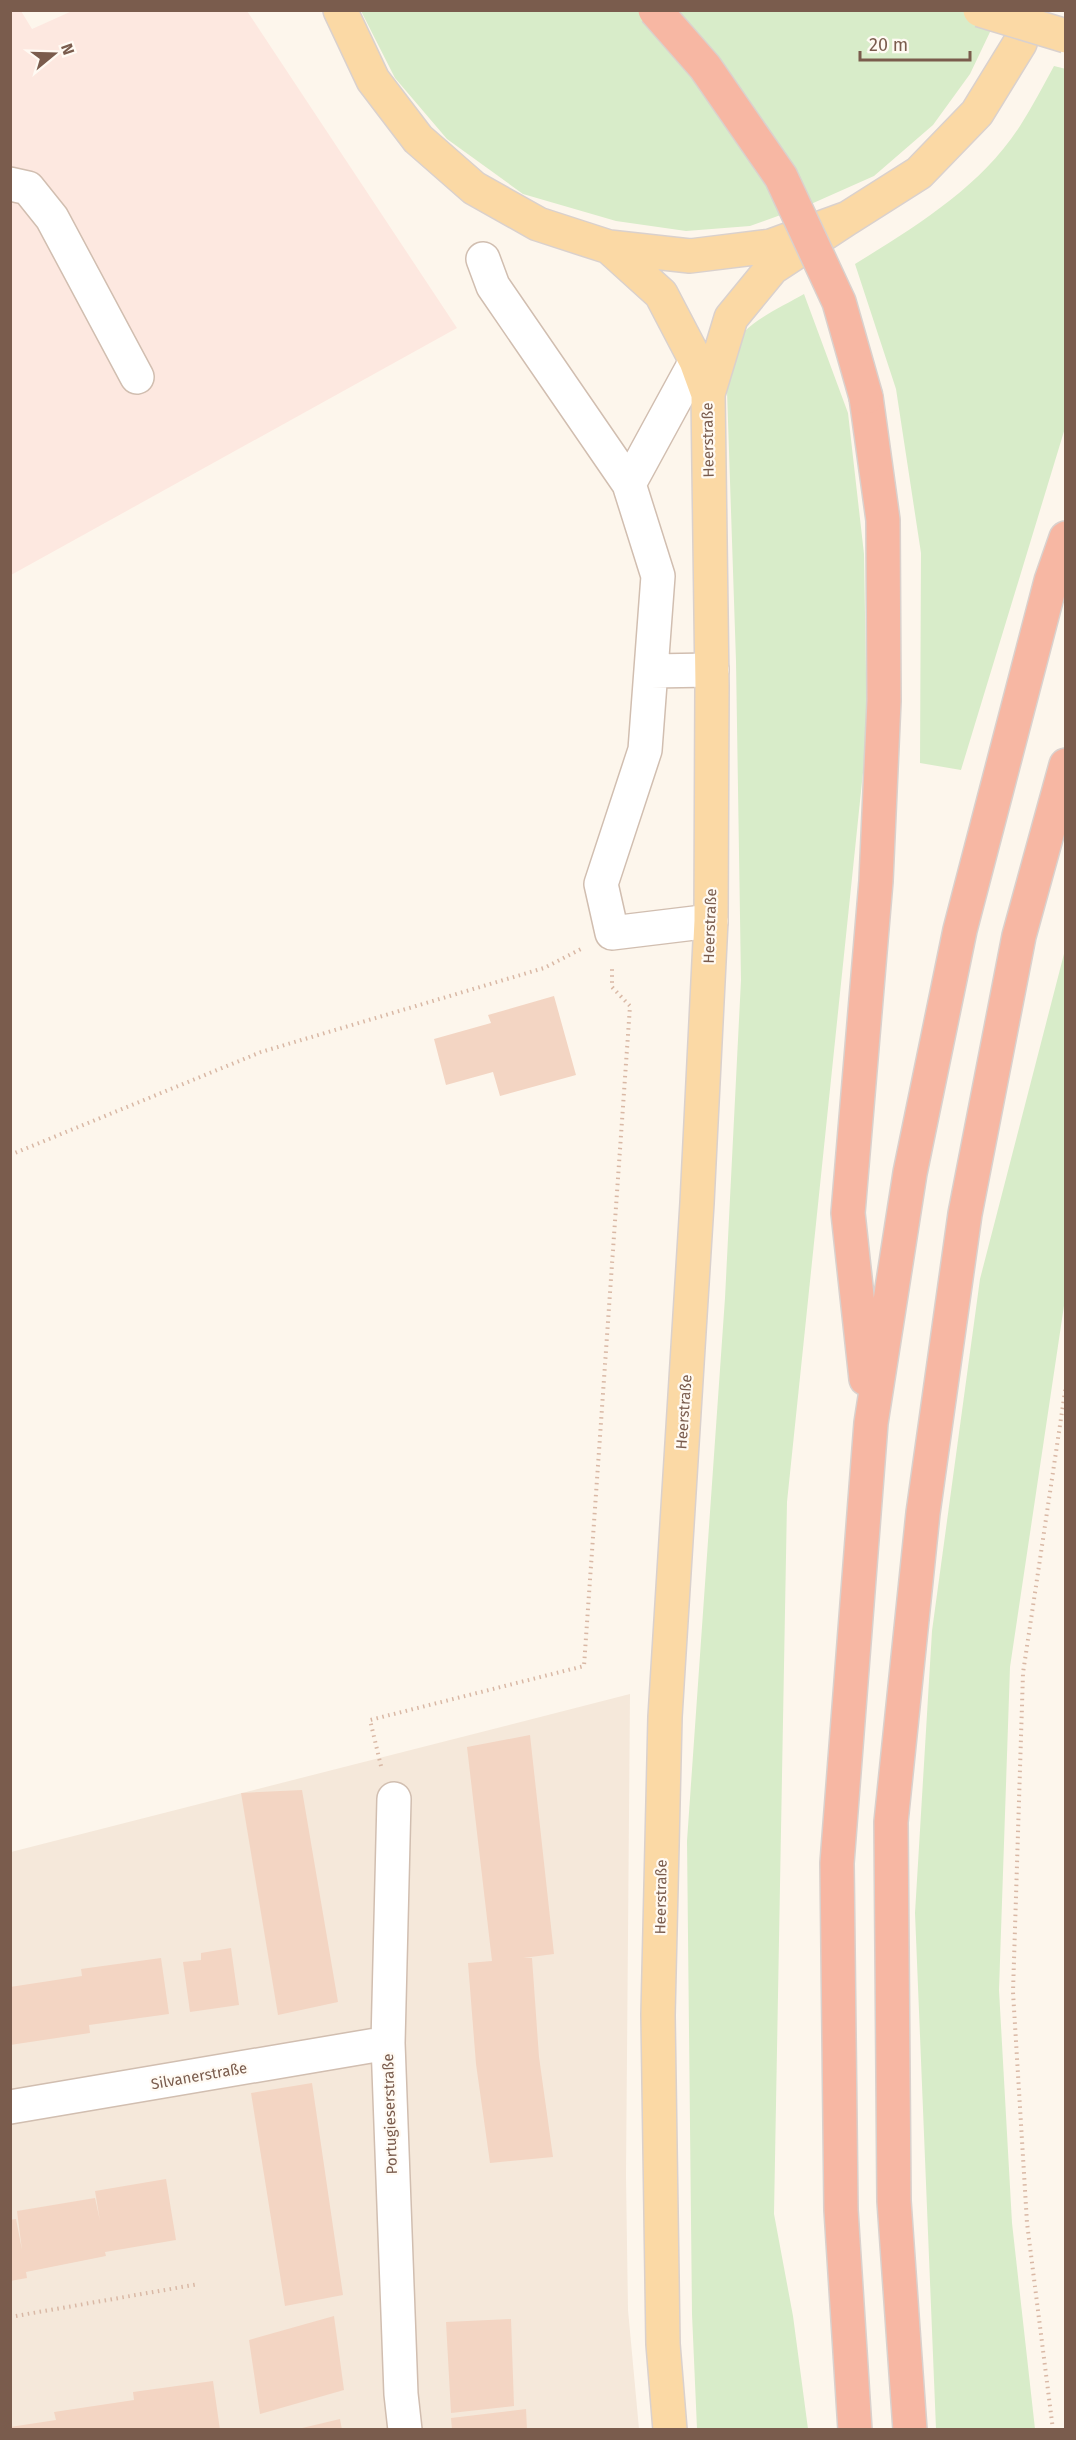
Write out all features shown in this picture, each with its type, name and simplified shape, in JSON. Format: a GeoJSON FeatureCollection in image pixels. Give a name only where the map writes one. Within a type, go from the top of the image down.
{"type":"FeatureCollection","features":[{"type":"Feature","properties":{"kind":"highway"},"geometry":{"type":"LineString","coordinates":[[656,10],[705,67],[781,177],[839,302],[866,397],[883,520],[884,701],[876,881],[848,1213],[870,1423]]}},
{"type":"Feature","properties":{"kind":"highway"},"geometry":{"type":"LineString","coordinates":[[855,2430],[841,2210],[837,1863],[870,1423],[910,1173],[960,930],[1051,581],[1065,538]]}},
{"type":"Feature","properties":{"kind":"highway"},"geometry":{"type":"LineString","coordinates":[[910,2430],[894,2201],[891,1822],[923,1513],[964,1214],[1019,936],[1065,765]]}},
{"type":"Feature","properties":{"kind":"main road"},"geometry":{"type":"LineString","coordinates":[[980,10],[1065,36]]}},
{"type":"Feature","properties":{"kind":"main road"},"geometry":{"type":"LineString","coordinates":[[339,11],[373,80],[418,139],[474,188],[538,224],[609,247],[690,255],[771,246],[848,218],[919,173],[977,113],[1020,43],[1030,10]]}},
{"type":"Feature","properties":{"kind":"main road","name":"Heerstraße"},"geometry":{"type":"LineString","coordinates":[[670,2430],[663,2344],[658,2015],[665,1717],[697,1203],[711,921],[712,670],[708,393],[731,318],[772,268],[848,218]]}},
{"type":"Feature","properties":{"kind":"main road","name":"Heerstraße"},"geometry":{"type":"LineString","coordinates":[[609,247],[661,294],[696,361],[708,393]]}},
{"type":"Feature","properties":{"kind":"street"},"geometry":{"type":"LineString","coordinates":[[10,184],[28,188],[52,218],[137,377]]}},
{"type":"Feature","properties":{"kind":"street"},"geometry":{"type":"LineString","coordinates":[[483,259],[493,286],[629,484],[658,576],[645,750],[601,884],[612,933],[711,921]]}},
{"type":"Feature","properties":{"kind":"street"},"geometry":{"type":"LineString","coordinates":[[629,484],[696,361]]}},
{"type":"Feature","properties":{"kind":"street"},"geometry":{"type":"LineString","coordinates":[[651,670],[712,670]]}},
{"type":"Feature","properties":{"kind":"street","name":"Portugieserstraße"},"geometry":{"type":"LineString","coordinates":[[394,1799],[388,2043],[401,2394],[405,2430]]}},
{"type":"Feature","properties":{"kind":"street","name":"Silvanerstraße"},"geometry":{"type":"LineString","coordinates":[[10,2107],[388,2043]]}},
{"type":"Feature","properties":{"kind":"path"},"geometry":{"type":"LineString","coordinates":[[10,1155],[261,1052],[544,968],[612,933],[612,987],[630,1006],[584,1666],[370,1720],[383,1772],[394,1799]]}},
{"type":"Feature","properties":{"kind":"path"},"geometry":{"type":"LineString","coordinates":[[1053,2430],[1027,2223],[1013,1992],[1023,1673],[1065,1385]]}},
{"type":"Feature","properties":{"kind":"path"},"geometry":{"type":"LineString","coordinates":[[10,2317],[199,2284]]}},
{"type":"Feature","properties":{"kind":"shaded area"},"geometry":{"type":"Polygon","coordinates":[[[11,11],[21,11],[32,29],[72,11],[247,11],[457,328],[11,575],[11,11]]]}},
{"type":"Feature","properties":{"kind":"shaded area"},"geometry":{"type":"Polygon","coordinates":[[[630,1694],[626,2176],[628,2310],[639,2429],[11,2430],[11,1852],[630,1694]]]}},
{"type":"Feature","properties":{"kind":"green space"},"geometry":{"type":"Polygon","coordinates":[[[361,11],[1000,11],[970,74],[933,125],[874,176],[811,204],[750,226],[686,231],[616,221],[523,194],[447,139],[395,78],[361,11]]]}},
{"type":"Feature","properties":{"kind":"green space"},"geometry":{"type":"Polygon","coordinates":[[[1054,66],[1066,69],[1065,428],[961,770],[920,763],[921,553],[896,389],[855,264],[945,204],[986,168],[1020,126],[1054,66]]]}},
{"type":"Feature","properties":{"kind":"green space"},"geometry":{"type":"Polygon","coordinates":[[[804,294],[848,413],[864,554],[867,734],[787,1502],[774,2214],[793,2316],[808,2429],[697,2429],[692,2314],[687,1841],[725,1298],[741,980],[736,661],[727,391],[734,352],[744,332],[765,316],[804,294]]]}},
{"type":"Feature","properties":{"kind":"green space"},"geometry":{"type":"Polygon","coordinates":[[[1065,950],[1065,1299],[1010,1667],[999,1990],[1012,2223],[1035,2429],[936,2429],[915,1913],[932,1631],[980,1279],[1065,950]]]}},
{"type":"Feature","properties":{"kind":"building"},"geometry":{"type":"Polygon","coordinates":[[[554,996],[576,1075],[500,1096],[493,1072],[446,1085],[434,1039],[491,1023],[488,1015],[554,996]]]}},
{"type":"Feature","properties":{"kind":"building"},"geometry":{"type":"Polygon","coordinates":[[[530,1735],[554,1954],[523,1958],[532,1958],[539,2057],[553,2157],[490,2163],[476,2064],[468,1963],[492,1961],[467,1747],[530,1735]]]}},
{"type":"Feature","properties":{"kind":"building"},"geometry":{"type":"Polygon","coordinates":[[[302,1790],[338,2002],[278,2015],[241,1793],[302,1790]]]}},
{"type":"Feature","properties":{"kind":"building"},"geometry":{"type":"Polygon","coordinates":[[[231,1948],[239,2005],[190,2012],[183,1962],[201,1960],[201,1953],[231,1948]]]}},
{"type":"Feature","properties":{"kind":"building"},"geometry":{"type":"Polygon","coordinates":[[[161,1958],[169,2014],[89,2025],[90,2033],[10,2045],[10,1987],[82,1976],[81,1969],[161,1958]]]}},
{"type":"Feature","properties":{"kind":"building"},"geometry":{"type":"Polygon","coordinates":[[[312,2083],[343,2295],[285,2306],[251,2093],[312,2083]]]}},
{"type":"Feature","properties":{"kind":"building"},"geometry":{"type":"Polygon","coordinates":[[[166,2179],[176,2240],[105,2252],[106,2256],[26,2272],[27,2278],[10,2281],[10,2220],[16,2219],[22,2250],[17,2211],[95,2198],[100,2221],[95,2191],[166,2179]]]}},
{"type":"Feature","properties":{"kind":"building"},"geometry":{"type":"Polygon","coordinates":[[[334,2316],[344,2390],[260,2414],[249,2340],[334,2316]]]}},
{"type":"Feature","properties":{"kind":"building"},"geometry":{"type":"Polygon","coordinates":[[[511,2319],[514,2406],[451,2413],[446,2322],[511,2319]]]}},
{"type":"Feature","properties":{"kind":"building"},"geometry":{"type":"Polygon","coordinates":[[[213,2381],[220,2430],[10,2430],[10,2427],[56,2420],[54,2412],[134,2400],[133,2392],[213,2381]]]}},
{"type":"Feature","properties":{"kind":"building"},"geometry":{"type":"Polygon","coordinates":[[[526,2409],[527,2430],[452,2430],[451,2418],[526,2409]]]}},
{"type":"Feature","properties":{"kind":"building"},"geometry":{"type":"Polygon","coordinates":[[[340,2419],[342,2430],[298,2430],[298,2429],[340,2419]]]}}]}
